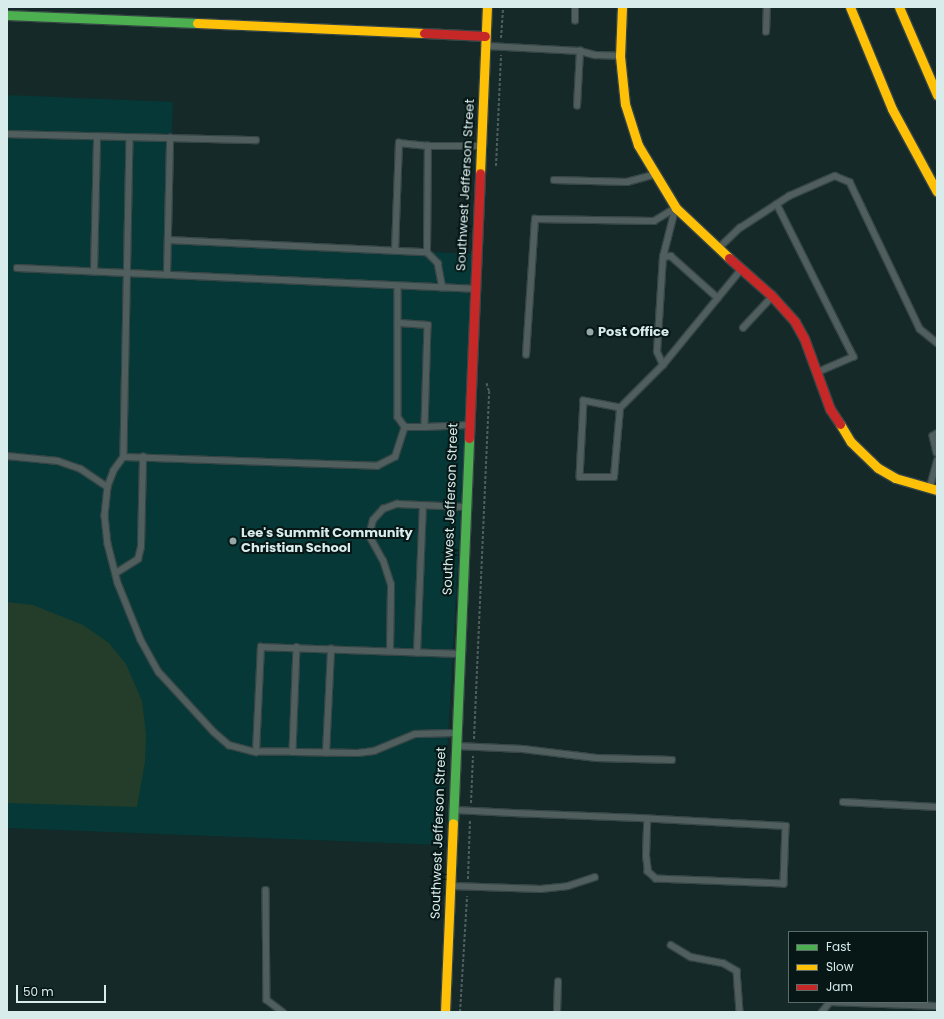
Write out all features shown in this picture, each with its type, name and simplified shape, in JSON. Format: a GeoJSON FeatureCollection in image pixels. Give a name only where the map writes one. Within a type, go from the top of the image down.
{"type":"FeatureCollection","features":[{"type":"Feature","properties":{"kind":"main road","name":"Southwest Jefferson Street"},"geometry":{"type":"LineString","coordinates":[[445,1012],[464,507],[487,7]]}},
{"type":"Feature","properties":{"kind":"main road"},"geometry":{"type":"LineString","coordinates":[[622,7],[620,56],[625,104],[630,125],[653,174],[676,208],[773,297],[795,322],[839,427],[865,457],[895,478],[933,489]]}},
{"type":"Feature","properties":{"kind":"main road"},"geometry":{"type":"LineString","coordinates":[[850,7],[892,108],[937,192]]}},
{"type":"Feature","properties":{"kind":"main road"},"geometry":{"type":"LineString","coordinates":[[899,7],[937,95]]}},
{"type":"Feature","properties":{"kind":"main road"},"geometry":{"type":"LineString","coordinates":[[7,16],[485,41]]}},
{"type":"Feature","properties":{"kind":"lane"},"geometry":{"type":"LineString","coordinates":[[575,7],[575,21]]}},
{"type":"Feature","properties":{"kind":"lane"},"geometry":{"type":"LineString","coordinates":[[766,32],[767,7]]}},
{"type":"Feature","properties":{"kind":"lane"},"geometry":{"type":"LineString","coordinates":[[485,41],[501,46],[580,51],[595,55],[620,56]]}},
{"type":"Feature","properties":{"kind":"lane"},"geometry":{"type":"LineString","coordinates":[[577,106],[580,51]]}},
{"type":"Feature","properties":{"kind":"lane"},"geometry":{"type":"LineString","coordinates":[[7,134],[256,140]]}},
{"type":"Feature","properties":{"kind":"lane"},"geometry":{"type":"LineString","coordinates":[[94,272],[97,137]]}},
{"type":"Feature","properties":{"kind":"lane"},"geometry":{"type":"LineString","coordinates":[[130,138],[129,273],[124,457],[114,471],[108,487],[106,516],[108,544],[116,573],[141,640],[159,672],[214,732],[229,745],[256,752],[358,753],[374,751],[414,734],[456,733]]}},
{"type":"Feature","properties":{"kind":"lane"},"geometry":{"type":"LineString","coordinates":[[167,275],[170,138]]}},
{"type":"Feature","properties":{"kind":"lane"},"geometry":{"type":"LineString","coordinates":[[395,251],[399,143],[428,146],[480,146]]}},
{"type":"Feature","properties":{"kind":"lane"},"geometry":{"type":"LineString","coordinates":[[427,252],[428,146]]}},
{"type":"Feature","properties":{"kind":"lane"},"geometry":{"type":"LineString","coordinates":[[554,180],[627,182],[653,174]]}},
{"type":"Feature","properties":{"kind":"lane"},"geometry":{"type":"LineString","coordinates":[[718,248],[740,228],[777,204],[834,176],[850,182],[920,329],[937,343]]}},
{"type":"Feature","properties":{"kind":"lane"},"geometry":{"type":"LineString","coordinates":[[777,204],[854,357],[817,373]]}},
{"type":"Feature","properties":{"kind":"lane"},"geometry":{"type":"LineString","coordinates":[[663,365],[657,352],[663,257],[676,208]]}},
{"type":"Feature","properties":{"kind":"lane"},"geometry":{"type":"LineString","coordinates":[[526,355],[535,219],[654,221],[676,208]]}},
{"type":"Feature","properties":{"kind":"lane"},"geometry":{"type":"LineString","coordinates":[[168,240],[427,252],[438,263],[443,288]]}},
{"type":"Feature","properties":{"kind":"lane"},"geometry":{"type":"LineString","coordinates":[[663,257],[671,256],[718,298]]}},
{"type":"Feature","properties":{"kind":"lane"},"geometry":{"type":"LineString","coordinates":[[17,268],[474,289]]}},
{"type":"Feature","properties":{"kind":"lane"},"geometry":{"type":"LineString","coordinates":[[620,408],[584,401],[580,477],[614,477],[620,408],[663,365],[742,269]]}},
{"type":"Feature","properties":{"kind":"lane"},"geometry":{"type":"LineString","coordinates":[[398,286],[398,417],[405,427]]}},
{"type":"Feature","properties":{"kind":"lane"},"geometry":{"type":"LineString","coordinates":[[742,328],[773,297]]}},
{"type":"Feature","properties":{"kind":"lane"},"geometry":{"type":"LineString","coordinates":[[399,323],[428,325],[425,427]]}},
{"type":"Feature","properties":{"kind":"lane"},"geometry":{"type":"LineString","coordinates":[[405,427],[468,426]]}},
{"type":"Feature","properties":{"kind":"lane"},"geometry":{"type":"LineString","coordinates":[[124,457],[377,466],[395,458],[405,427]]}},
{"type":"Feature","properties":{"kind":"lane"},"geometry":{"type":"LineString","coordinates":[[937,434],[933,436],[937,453]]}},
{"type":"Feature","properties":{"kind":"lane"},"geometry":{"type":"LineString","coordinates":[[7,456],[58,461],[81,469],[108,487]]}},
{"type":"Feature","properties":{"kind":"lane"},"geometry":{"type":"LineString","coordinates":[[116,573],[138,559],[141,547],[143,458]]}},
{"type":"Feature","properties":{"kind":"lane"},"geometry":{"type":"LineString","coordinates":[[933,489],[937,461]]}},
{"type":"Feature","properties":{"kind":"lane"},"geometry":{"type":"LineString","coordinates":[[390,652],[391,585],[383,561],[369,536],[372,520],[384,509],[397,504],[464,507]]}},
{"type":"Feature","properties":{"kind":"lane"},"geometry":{"type":"LineString","coordinates":[[417,653],[423,506]]}},
{"type":"Feature","properties":{"kind":"lane"},"geometry":{"type":"LineString","coordinates":[[256,752],[261,647],[297,647],[458,654]]}},
{"type":"Feature","properties":{"kind":"lane"},"geometry":{"type":"LineString","coordinates":[[293,752],[297,647]]}},
{"type":"Feature","properties":{"kind":"lane"},"geometry":{"type":"LineString","coordinates":[[326,753],[331,649]]}},
{"type":"Feature","properties":{"kind":"lane"},"geometry":{"type":"LineString","coordinates":[[455,746],[523,749],[596,758],[672,760]]}},
{"type":"Feature","properties":{"kind":"lane"},"geometry":{"type":"LineString","coordinates":[[843,802],[937,807]]}},
{"type":"Feature","properties":{"kind":"lane"},"geometry":{"type":"LineString","coordinates":[[452,810],[647,819],[786,826],[784,884],[656,879],[648,872],[646,856],[647,819]]}},
{"type":"Feature","properties":{"kind":"lane"},"geometry":{"type":"LineString","coordinates":[[450,886],[541,889],[568,886],[595,877]]}},
{"type":"Feature","properties":{"kind":"lane"},"geometry":{"type":"LineString","coordinates":[[266,890],[267,1000],[283,1012]]}},
{"type":"Feature","properties":{"kind":"lane"},"geometry":{"type":"LineString","coordinates":[[670,945],[691,957],[723,963],[737,971],[740,1012]]}},
{"type":"Feature","properties":{"kind":"lane"},"geometry":{"type":"LineString","coordinates":[[557,1012],[558,982]]}},
{"type":"Feature","properties":{"kind":"lane"},"geometry":{"type":"LineString","coordinates":[[822,1012],[829,1003]]}},
{"type":"Feature","properties":{"kind":"lane"},"geometry":{"type":"LineString","coordinates":[[857,1003],[937,1006]]}},
{"type":"Feature","properties":{"kind":"path"},"geometry":{"type":"LineString","coordinates":[[495,172],[502,7]]}},
{"type":"Feature","properties":{"kind":"path"},"geometry":{"type":"LineString","coordinates":[[460,1012],[468,887],[470,811],[489,391],[486,374]]}},
{"type":"Feature","properties":{"kind":"shaded area","name":"Lee's Summit Community Christian School"},"geometry":{"type":"Polygon","coordinates":[[[7,95],[173,102],[168,240],[475,254],[442,845],[7,828],[7,95]]]}},
{"type":"Feature","properties":{"kind":"green space"},"geometry":{"type":"Polygon","coordinates":[[[7,602],[33,605],[83,625],[109,643],[126,664],[142,701],[146,734],[145,762],[137,807],[7,803],[7,602]]]}},
{"type":"Feature","properties":{"kind":"traffic: fast"},"geometry":{"type":"LineString","coordinates":[[7,15],[197,23]]}},
{"type":"Feature","properties":{"kind":"traffic: fast"},"geometry":{"type":"LineString","coordinates":[[453,823],[469,438]]}},
{"type":"Feature","properties":{"kind":"traffic: slow"},"geometry":{"type":"LineString","coordinates":[[480,173],[487,7]]}},
{"type":"Feature","properties":{"kind":"traffic: slow"},"geometry":{"type":"LineString","coordinates":[[622,7],[620,56],[625,104],[638,145],[676,208],[729,258]]}},
{"type":"Feature","properties":{"kind":"traffic: slow"},"geometry":{"type":"LineString","coordinates":[[850,7],[892,109],[937,192]]}},
{"type":"Feature","properties":{"kind":"traffic: slow"},"geometry":{"type":"LineString","coordinates":[[899,7],[937,95]]}},
{"type":"Feature","properties":{"kind":"traffic: slow"},"geometry":{"type":"LineString","coordinates":[[197,23],[424,33]]}},
{"type":"Feature","properties":{"kind":"traffic: slow"},"geometry":{"type":"LineString","coordinates":[[840,424],[851,442],[878,468],[895,478],[937,490]]}},
{"type":"Feature","properties":{"kind":"traffic: slow"},"geometry":{"type":"LineString","coordinates":[[445,1012],[453,823]]}},
{"type":"Feature","properties":{"kind":"traffic: jam"},"geometry":{"type":"LineString","coordinates":[[424,33],[485,36]]}},
{"type":"Feature","properties":{"kind":"traffic: jam"},"geometry":{"type":"LineString","coordinates":[[469,438],[480,173]]}},
{"type":"Feature","properties":{"kind":"traffic: jam"},"geometry":{"type":"LineString","coordinates":[[729,258],[771,295],[795,322],[804,338],[830,409],[840,424]]}},
{"type":"Feature","properties":{"kind":"place","name":"Post Office"},"geometry":{"type":"Point","coordinates":[590,332]}},
{"type":"Feature","properties":{"kind":"place","name":"Lee's Summit Community Christian School"},"geometry":{"type":"Point","coordinates":[233,541]}}]}
